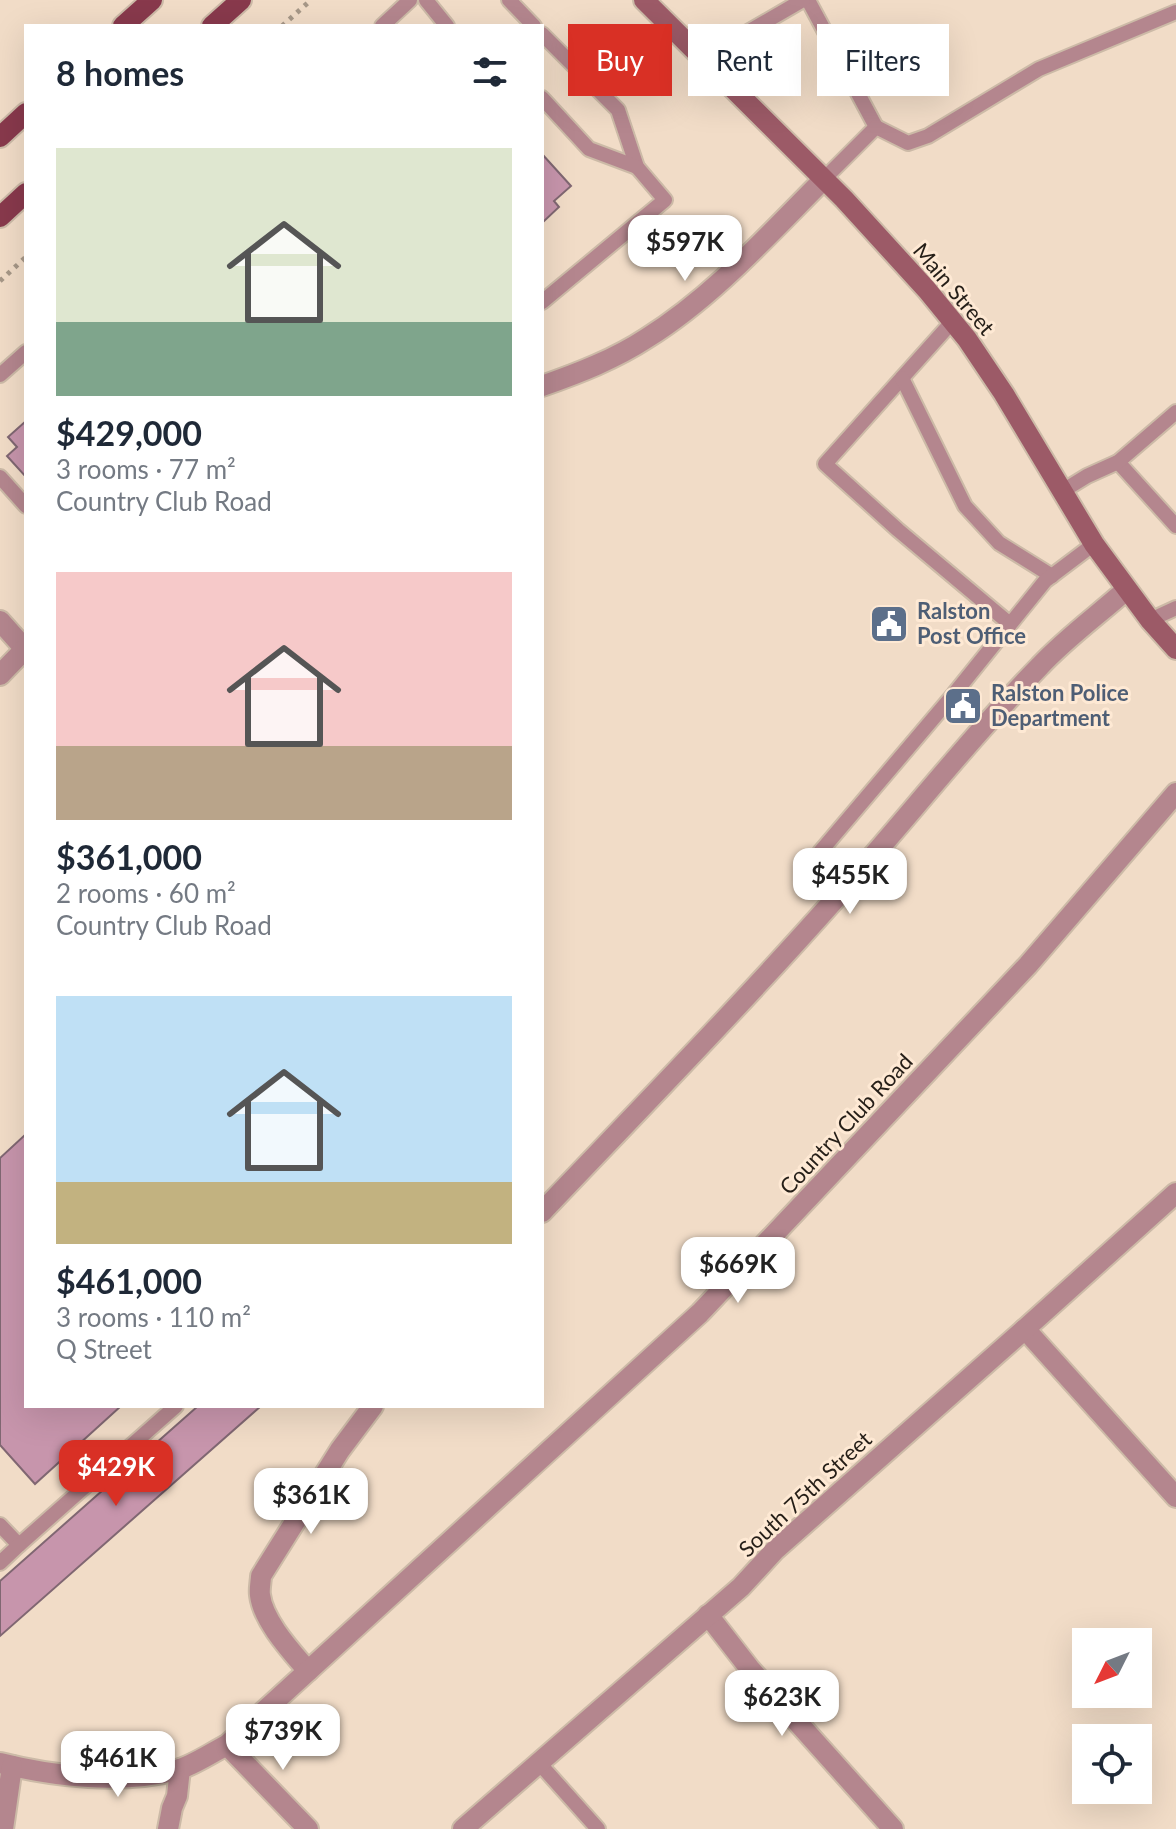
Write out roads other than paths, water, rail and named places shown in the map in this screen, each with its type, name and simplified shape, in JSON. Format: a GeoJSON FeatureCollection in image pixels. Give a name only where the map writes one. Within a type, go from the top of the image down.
{"type":"FeatureCollection","features":[{"type":"Feature","properties":{"kind":"main road"},"geometry":{"type":"LineString","coordinates":[[125,24],[152,0]]}},
{"type":"Feature","properties":{"kind":"main road"},"geometry":{"type":"LineString","coordinates":[[214,24],[241,0]]}},
{"type":"Feature","properties":{"kind":"main road","name":"Main Street"},"geometry":{"type":"LineString","coordinates":[[644,0],[688,43]]}},
{"type":"Feature","properties":{"kind":"main road","name":"Main Street"},"geometry":{"type":"LineString","coordinates":[[741,96],[824,179],[927,290],[967,339],[1004,394],[1094,544],[1126,590],[1176,649]]}},
{"type":"Feature","properties":{"kind":"main road"},"geometry":{"type":"LineString","coordinates":[[0,137],[24,115]]}},
{"type":"Feature","properties":{"kind":"main road"},"geometry":{"type":"LineString","coordinates":[[0,217],[24,195]]}},
{"type":"Feature","properties":{"kind":"street"},"geometry":{"type":"LineString","coordinates":[[544,385],[608,360],[675,319],[713,288],[824,179]]}},
{"type":"Feature","properties":{"kind":"street"},"geometry":{"type":"LineString","coordinates":[[544,1210],[768,974],[1041,664],[1126,590]]}},
{"type":"Feature","properties":{"kind":"street"},"geometry":{"type":"LineString","coordinates":[[0,621],[24,647]]}},
{"type":"Feature","properties":{"kind":"street"},"geometry":{"type":"LineString","coordinates":[[0,675],[24,651]]}},
{"type":"Feature","properties":{"kind":"street","name":"Country Club Road"},"geometry":{"type":"LineString","coordinates":[[6,1764],[70,1775],[136,1777],[180,1769],[227,1745],[700,1313],[1028,965],[1176,793]]}},
{"type":"Feature","properties":{"kind":"street","name":"South 75th Street"},"geometry":{"type":"LineString","coordinates":[[463,1829],[741,1587],[775,1550],[1176,1193]]}},
{"type":"Feature","properties":{"kind":"street"},"geometry":{"type":"LineString","coordinates":[[1025,1329],[1176,1497]]}},
{"type":"Feature","properties":{"kind":"street"},"geometry":{"type":"LineString","coordinates":[[308,1671],[286,1646],[267,1614],[260,1595],[261,1576],[340,1450],[372,1408]]}},
{"type":"Feature","properties":{"kind":"street"},"geometry":{"type":"LineString","coordinates":[[708,1615],[750,1669],[893,1829]]}},
{"type":"Feature","properties":{"kind":"street"},"geometry":{"type":"LineString","coordinates":[[227,1745],[308,1829]]}},
{"type":"Feature","properties":{"kind":"street"},"geometry":{"type":"LineString","coordinates":[[3,1829],[6,1764]]}},
{"type":"Feature","properties":{"kind":"street"},"geometry":{"type":"LineString","coordinates":[[168,1829],[180,1769]]}},
{"type":"Feature","properties":{"kind":"lane"},"geometry":{"type":"LineString","coordinates":[[384,24],[410,0]]}},
{"type":"Feature","properties":{"kind":"lane"},"geometry":{"type":"LineString","coordinates":[[426,0],[445,24]]}},
{"type":"Feature","properties":{"kind":"lane"},"geometry":{"type":"LineString","coordinates":[[509,0],[532,24]]}},
{"type":"Feature","properties":{"kind":"lane"},"geometry":{"type":"LineString","coordinates":[[763,24],[805,0],[876,127],[908,143],[928,136],[1039,69],[1176,12]]}},
{"type":"Feature","properties":{"kind":"lane"},"geometry":{"type":"LineString","coordinates":[[544,36],[618,110],[637,167],[665,200],[544,300]]}},
{"type":"Feature","properties":{"kind":"lane"},"geometry":{"type":"LineString","coordinates":[[544,100],[589,149],[637,167]]}},
{"type":"Feature","properties":{"kind":"lane"},"geometry":{"type":"LineString","coordinates":[[824,179],[876,127]]}},
{"type":"Feature","properties":{"kind":"lane"},"geometry":{"type":"LineString","coordinates":[[952,322],[825,464],[1010,624]]}},
{"type":"Feature","properties":{"kind":"lane"},"geometry":{"type":"LineString","coordinates":[[0,375],[24,354]]}},
{"type":"Feature","properties":{"kind":"lane"},"geometry":{"type":"LineString","coordinates":[[902,378],[965,506],[999,543],[1052,576]]}},
{"type":"Feature","properties":{"kind":"lane"},"geometry":{"type":"LineString","coordinates":[[1061,492],[1118,462],[1176,412]]}},
{"type":"Feature","properties":{"kind":"lane"},"geometry":{"type":"LineString","coordinates":[[1118,462],[1176,526]]}},
{"type":"Feature","properties":{"kind":"lane"},"geometry":{"type":"LineString","coordinates":[[0,477],[24,504]]}},
{"type":"Feature","properties":{"kind":"lane"},"geometry":{"type":"LineString","coordinates":[[820,852],[1045,581],[1094,544]]}},
{"type":"Feature","properties":{"kind":"lane"},"geometry":{"type":"LineString","coordinates":[[1150,620],[1176,608]]}},
{"type":"Feature","properties":{"kind":"lane"},"geometry":{"type":"LineString","coordinates":[[0,1563],[174,1408]]}},
{"type":"Feature","properties":{"kind":"lane"},"geometry":{"type":"LineString","coordinates":[[0,1525],[19,1545]]}},
{"type":"Feature","properties":{"kind":"lane"},"geometry":{"type":"LineString","coordinates":[[539,1763],[598,1829]]}},
{"type":"Feature","properties":{"kind":"place","name":"Ralston Post Office"},"geometry":{"type":"Point","coordinates":[889,624]}},
{"type":"Feature","properties":{"kind":"place","name":"Ralston Police Department"},"geometry":{"type":"Point","coordinates":[963,706]}}]}
